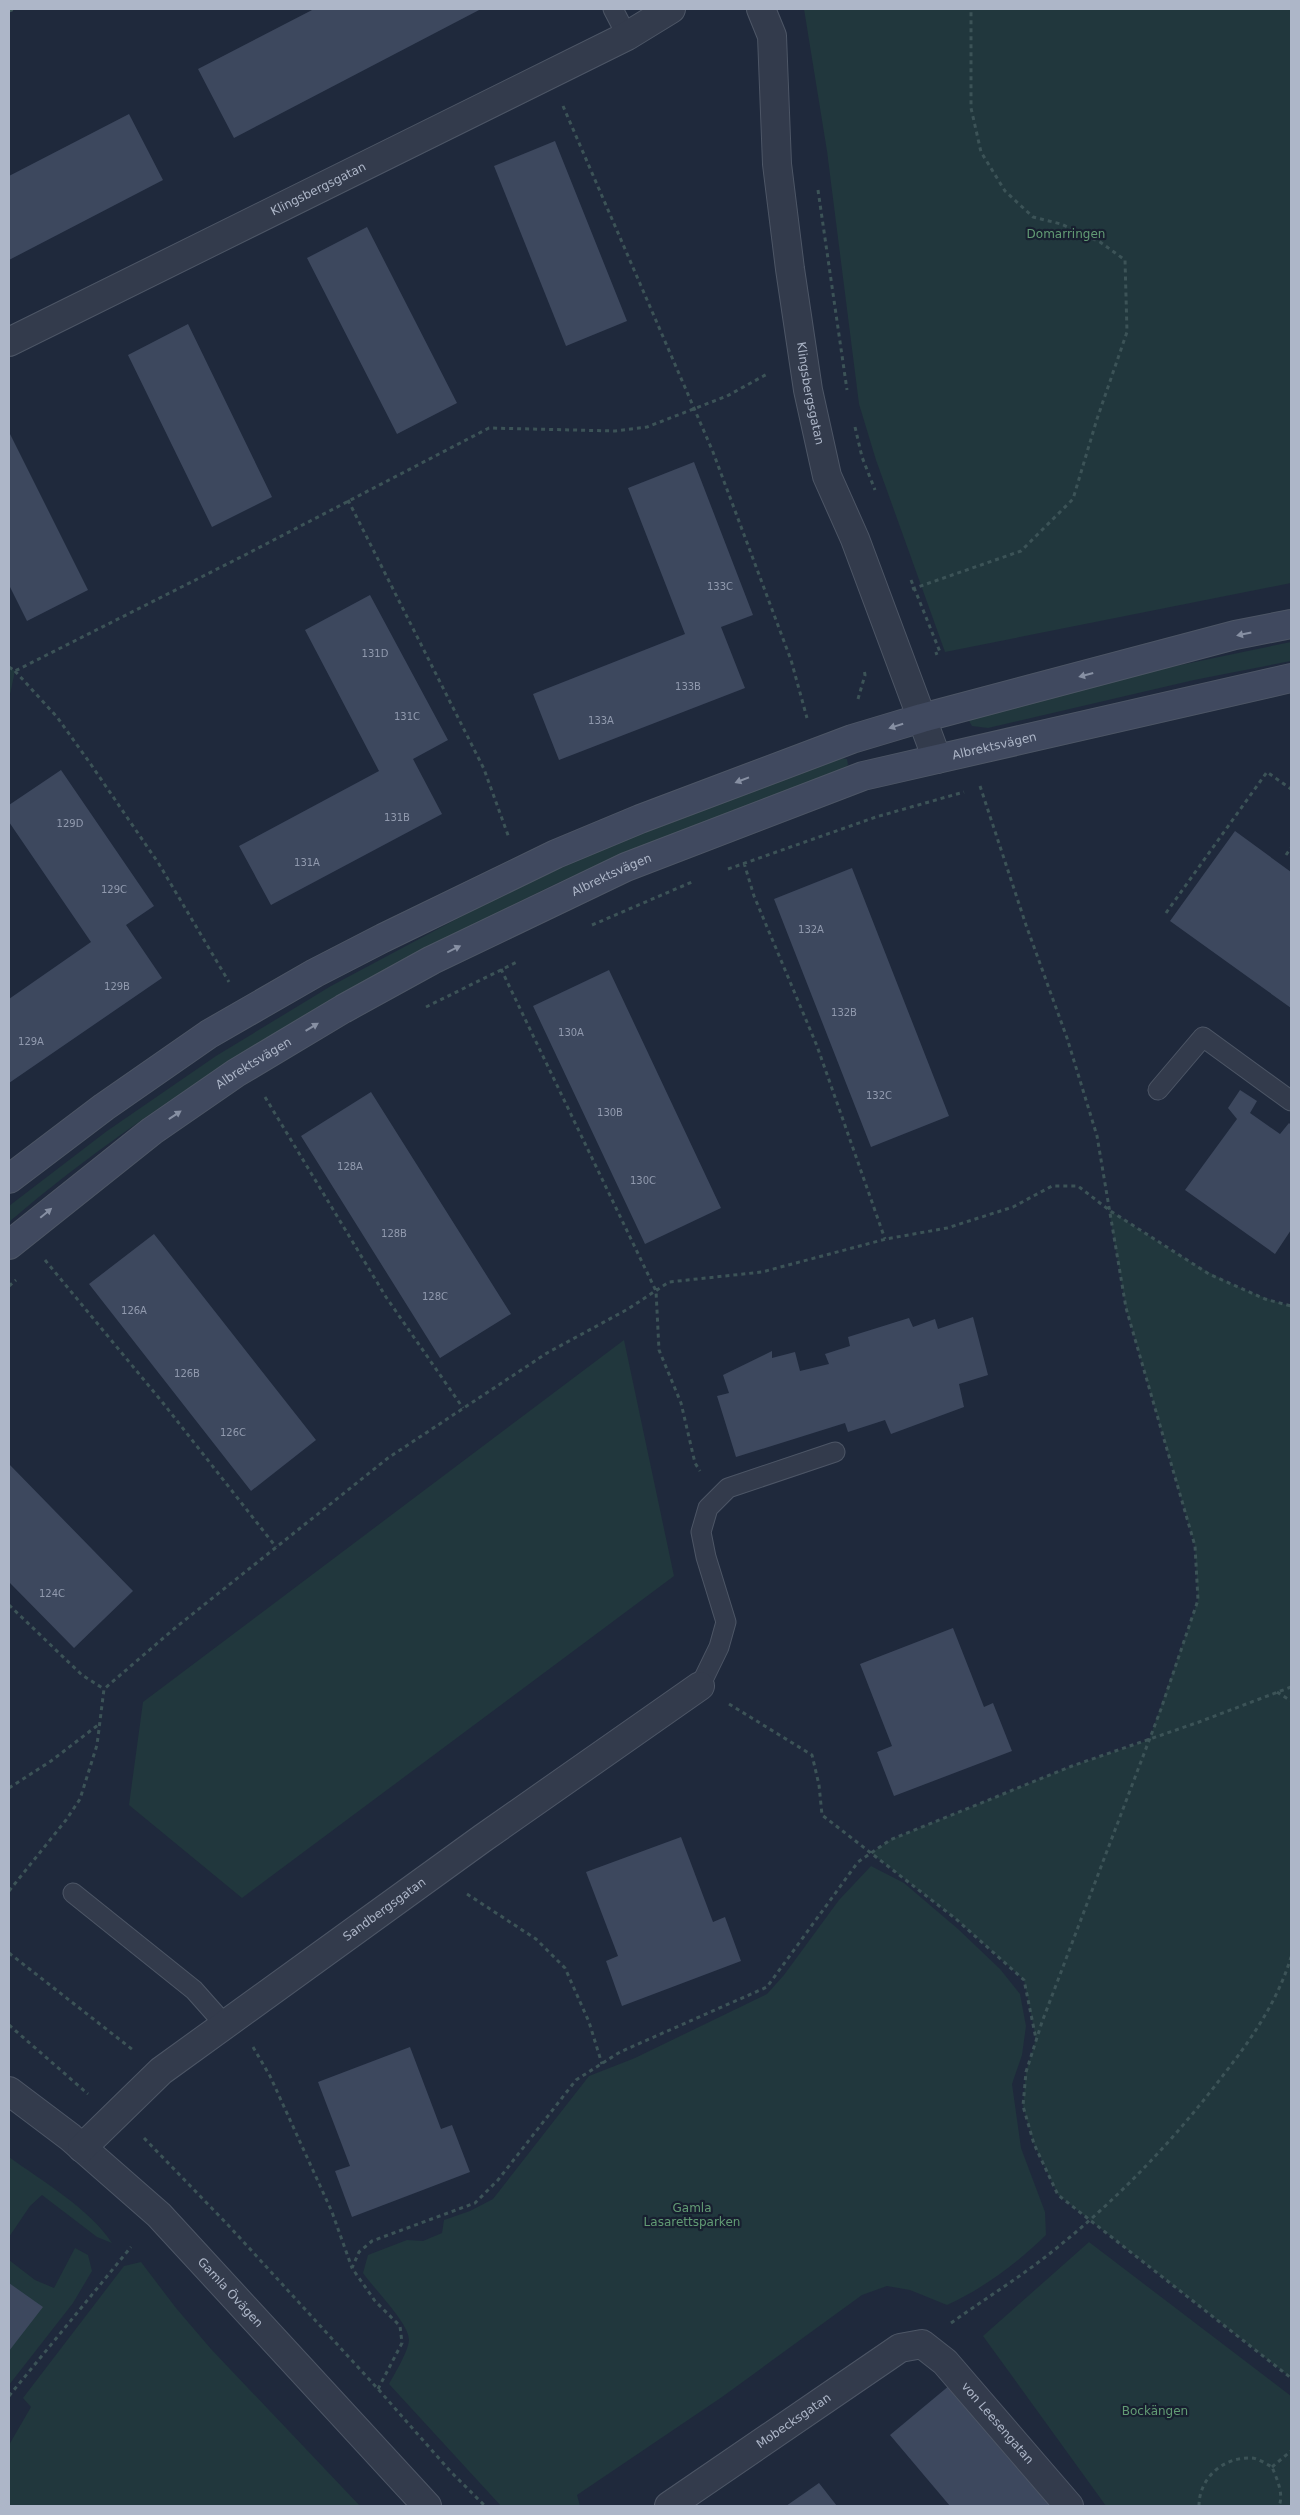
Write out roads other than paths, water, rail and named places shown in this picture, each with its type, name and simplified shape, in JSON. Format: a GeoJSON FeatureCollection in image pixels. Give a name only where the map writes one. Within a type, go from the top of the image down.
{"type":"FeatureCollection","features":[{"type":"Feature","properties":{"kind":"main road"},"geometry":{"type":"LineString","coordinates":[[9,1179],[104,1107],[209,1034],[315,973],[556,854],[640,819],[852,739],[922,718],[1235,635],[1291,624]]}},
{"type":"Feature","properties":{"kind":"main road","name":"Albrektsvägen"},"geometry":{"type":"LineString","coordinates":[[9,1245],[152,1131],[229,1079],[343,1009],[432,960],[626,867],[864,776],[1291,678]]}},
{"type":"Feature","properties":{"kind":"street","name":"Klingsbergsgatan"},"geometry":{"type":"LineString","coordinates":[[9,342],[628,36],[671,9]]}},
{"type":"Feature","properties":{"kind":"street","name":"Klingsbergsgatan"},"geometry":{"type":"LineString","coordinates":[[761,9],[772,36],[777,164],[808,390],[827,476],[855,540],[937,759]]}},
{"type":"Feature","properties":{"kind":"street","name":"Sandbergsgatan"},"geometry":{"type":"LineString","coordinates":[[82,2148],[161,2071],[226,2026],[483,1838],[710,1692]]}},
{"type":"Feature","properties":{"kind":"street","name":"Gamla Övägen"},"geometry":{"type":"LineString","coordinates":[[11,2091],[82,2148],[159,2215],[427,2506]]}},
{"type":"Feature","properties":{"kind":"street","name":"Mobecksgatan"},"geometry":{"type":"LineString","coordinates":[[669,2506],[900,2348],[922,2344]]}},
{"type":"Feature","properties":{"kind":"street","name":"von Leesengatan"},"geometry":{"type":"LineString","coordinates":[[922,2344],[945,2362],[1069,2506]]}},
{"type":"Feature","properties":{"kind":"lane"},"geometry":{"type":"LineString","coordinates":[[614,9],[628,36]]}},
{"type":"Feature","properties":{"kind":"lane"},"geometry":{"type":"LineString","coordinates":[[1158,1090],[1203,1037],[1291,1101]]}},
{"type":"Feature","properties":{"kind":"lane"},"geometry":{"type":"LineString","coordinates":[[710,1692],[726,1622],[706,1557],[701,1532],[708,1508],[728,1488],[835,1452]]}},
{"type":"Feature","properties":{"kind":"lane"},"geometry":{"type":"LineString","coordinates":[[73,1893],[194,1990],[226,2026]]}},
{"type":"Feature","properties":{"kind":"park label","name":"Domarringen"},"geometry":{"type":"Point","coordinates":[1066,234]}},
{"type":"Feature","properties":{"kind":"park label","name":"Gamla Lasarettsparken"},"geometry":{"type":"Point","coordinates":[692,2215]}},
{"type":"Feature","properties":{"kind":"park label","name":"Bockängen"},"geometry":{"type":"Point","coordinates":[1155,2411]}}]}
